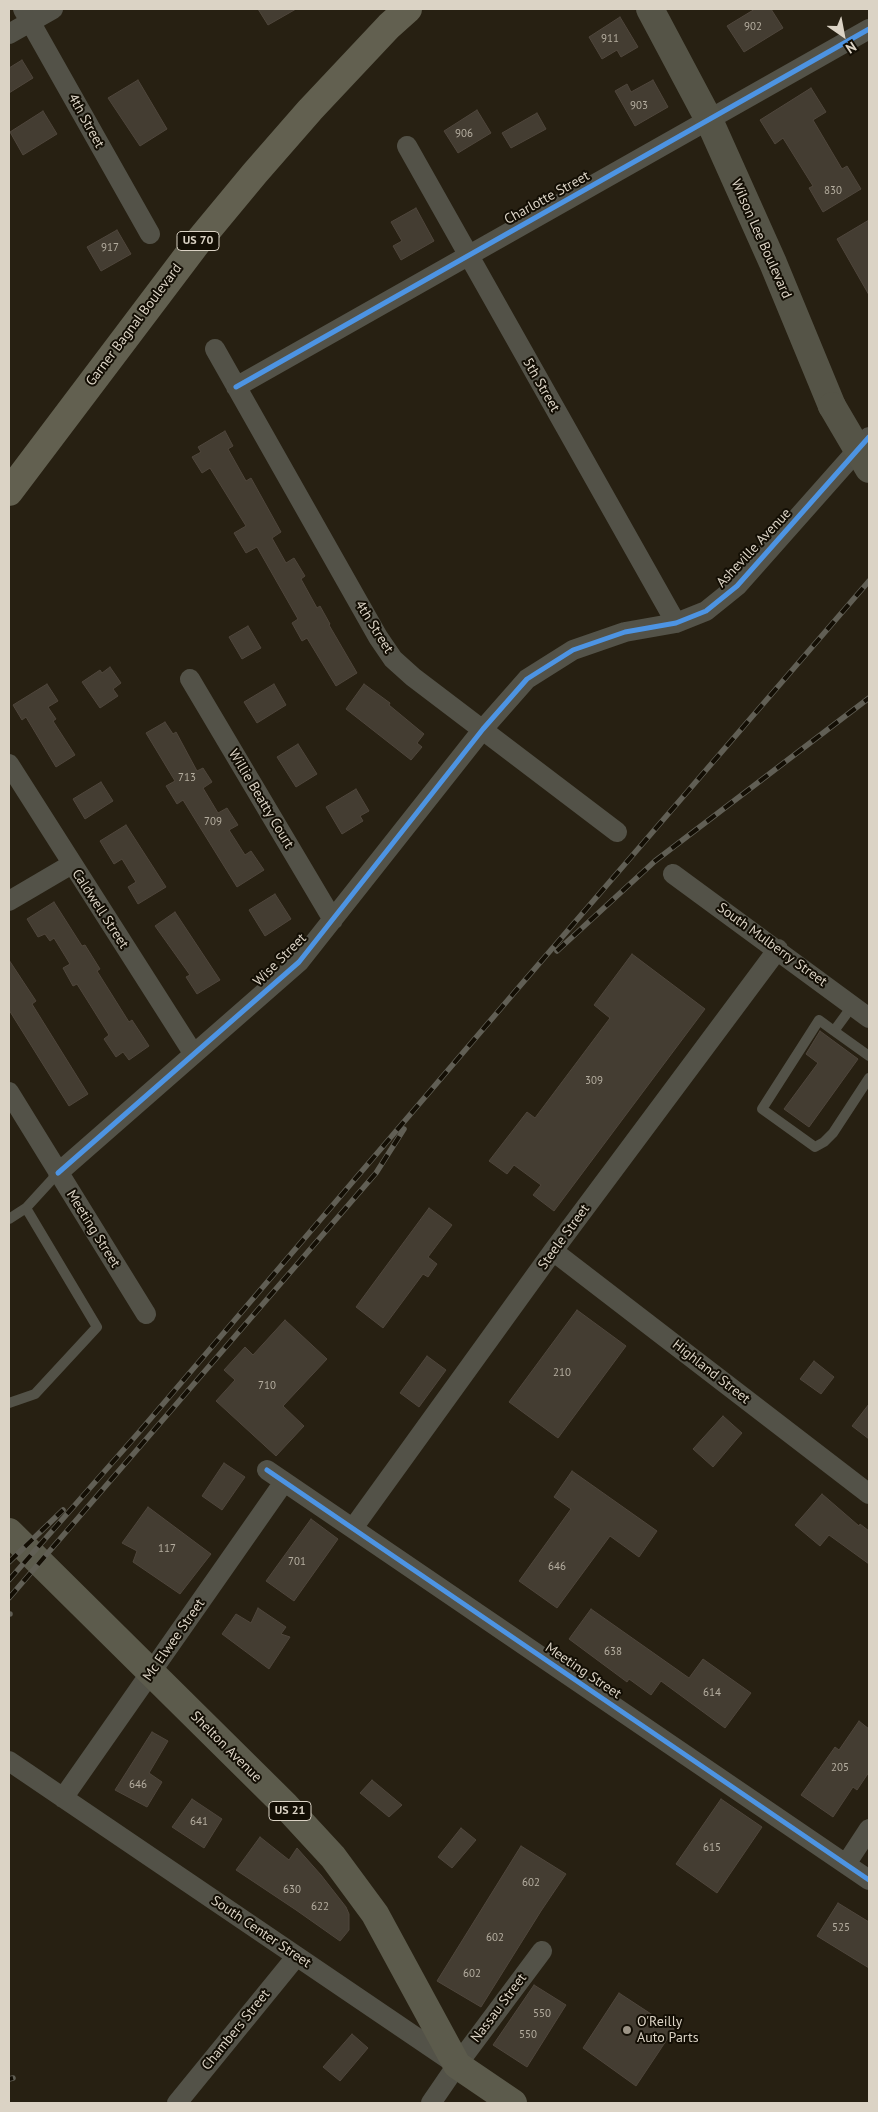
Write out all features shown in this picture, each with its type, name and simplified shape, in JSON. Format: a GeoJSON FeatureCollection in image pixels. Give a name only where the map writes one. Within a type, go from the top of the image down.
{"type":"FeatureCollection","features":[{"type":"Feature","properties":{"kind":"highway","name":"Garner Bagnal Boulevard"},"geometry":{"type":"LineString","coordinates":[[9,492],[191,250],[310,110],[389,26],[408,9]]}},
{"type":"Feature","properties":{"kind":"main road","name":"Shelton Avenue"},"geometry":{"type":"LineString","coordinates":[[9,1532],[285,1805],[333,1857],[375,1914],[457,2065]]}},
{"type":"Feature","properties":{"kind":"main road","name":"South Center Street"},"geometry":{"type":"LineString","coordinates":[[457,2065],[513,2103]]}},
{"type":"Feature","properties":{"kind":"street"},"geometry":{"type":"LineString","coordinates":[[9,34],[27,15],[53,9]]}},
{"type":"Feature","properties":{"kind":"street","name":"Wilson Lee Boulevard"},"geometry":{"type":"LineString","coordinates":[[650,9],[709,120],[773,264],[832,406],[869,470]]}},
{"type":"Feature","properties":{"kind":"street","name":"4th Street"},"geometry":{"type":"LineString","coordinates":[[27,15],[150,234]]}},
{"type":"Feature","properties":{"kind":"street","name":"Charlotte Street"},"geometry":{"type":"LineString","coordinates":[[236,387],[869,29]]}},
{"type":"Feature","properties":{"kind":"street","name":"5th Street"},"geometry":{"type":"LineString","coordinates":[[407,146],[676,623]]}},
{"type":"Feature","properties":{"kind":"street","name":"4th Street"},"geometry":{"type":"LineString","coordinates":[[215,349],[378,637],[393,659],[413,677],[617,832]]}},
{"type":"Feature","properties":{"kind":"street","name":"Asheville Avenue"},"geometry":{"type":"LineString","coordinates":[[483,729],[527,680],[573,650],[625,632],[676,623],[706,611],[737,586],[869,437]]}},
{"type":"Feature","properties":{"kind":"street","name":"Willie Beatty Court"},"geometry":{"type":"LineString","coordinates":[[190,679],[332,920]]}},
{"type":"Feature","properties":{"kind":"street","name":"Wise Street"},"geometry":{"type":"LineString","coordinates":[[58,1173],[299,962],[483,729]]}},
{"type":"Feature","properties":{"kind":"street","name":"Caldwell Street"},"geometry":{"type":"LineString","coordinates":[[9,764],[193,1053]]}},
{"type":"Feature","properties":{"kind":"street"},"geometry":{"type":"LineString","coordinates":[[9,900],[72,864]]}},
{"type":"Feature","properties":{"kind":"street","name":"South Mulberry Street"},"geometry":{"type":"LineString","coordinates":[[673,874],[778,949],[869,1018]]}},
{"type":"Feature","properties":{"kind":"street","name":"Steele Street"},"geometry":{"type":"LineString","coordinates":[[353,1528],[553,1251],[778,949]]}},
{"type":"Feature","properties":{"kind":"street","name":"Meeting Street"},"geometry":{"type":"LineString","coordinates":[[11,1102],[58,1173],[146,1314]]}},
{"type":"Feature","properties":{"kind":"street","name":"Highland Street"},"geometry":{"type":"LineString","coordinates":[[553,1251],[869,1494]]}},
{"type":"Feature","properties":{"kind":"street","name":"Meeting Street"},"geometry":{"type":"LineString","coordinates":[[267,1470],[869,1880]]}},
{"type":"Feature","properties":{"kind":"street","name":"Mc Elwee Street"},"geometry":{"type":"LineString","coordinates":[[63,1798],[284,1482]]}},
{"type":"Feature","properties":{"kind":"street","name":"South Center Street"},"geometry":{"type":"LineString","coordinates":[[9,1762],[457,2065]]}},
{"type":"Feature","properties":{"kind":"street"},"geometry":{"type":"LineString","coordinates":[[846,1864],[869,1829]]}},
{"type":"Feature","properties":{"kind":"street","name":"Nassau Street"},"geometry":{"type":"LineString","coordinates":[[431,2103],[542,1951]]}},
{"type":"Feature","properties":{"kind":"street","name":"Chambers Street"},"geometry":{"type":"LineString","coordinates":[[177,2103],[296,1956]]}},
{"type":"Feature","properties":{"kind":"lane"},"geometry":{"type":"LineString","coordinates":[[834,1031],[853,1005]]}},
{"type":"Feature","properties":{"kind":"lane"},"geometry":{"type":"LineString","coordinates":[[869,1056],[819,1020],[762,1108],[815,1147],[824,1142],[832,1133],[869,1078]]}},
{"type":"Feature","properties":{"kind":"lane"},"geometry":{"type":"LineString","coordinates":[[9,1220],[26,1208],[58,1173]]}},
{"type":"Feature","properties":{"kind":"lane"},"geometry":{"type":"LineString","coordinates":[[9,1403],[35,1394],[97,1327],[26,1208]]}},
{"type":"Feature","properties":{"kind":"building"},"geometry":{"type":"Polygon","coordinates":[[[258,9],[296,9],[268,25],[258,9]]]}},
{"type":"Feature","properties":{"kind":"building"},"geometry":{"type":"Polygon","coordinates":[[[755,9],[771,9],[783,28],[744,52],[727,26],[755,9]]]}},
{"type":"Feature","properties":{"kind":"building"},"geometry":{"type":"Polygon","coordinates":[[[620,17],[638,47],[621,57],[617,50],[602,59],[589,37],[620,17]]]}},
{"type":"Feature","properties":{"kind":"building"},"geometry":{"type":"Polygon","coordinates":[[[22,60],[33,78],[9,93],[9,68],[22,60]]]}},
{"type":"Feature","properties":{"kind":"building"},"geometry":{"type":"Polygon","coordinates":[[[138,80],[167,129],[140,146],[108,98],[138,80]]]}},
{"type":"Feature","properties":{"kind":"building"},"geometry":{"type":"Polygon","coordinates":[[[653,80],[668,107],[635,126],[615,91],[627,84],[631,92],[653,80]]]}},
{"type":"Feature","properties":{"kind":"building"},"geometry":{"type":"Polygon","coordinates":[[[811,88],[826,112],[813,120],[842,169],[847,166],[861,189],[823,212],[809,188],[813,186],[783,138],[775,144],[760,120],[811,88]]]}},
{"type":"Feature","properties":{"kind":"building"},"geometry":{"type":"Polygon","coordinates":[[[477,110],[491,133],[458,153],[444,131],[477,110]]]}},
{"type":"Feature","properties":{"kind":"building"},"geometry":{"type":"Polygon","coordinates":[[[43,111],[57,134],[23,155],[10,132],[43,111]]]}},
{"type":"Feature","properties":{"kind":"building"},"geometry":{"type":"Polygon","coordinates":[[[537,113],[546,129],[511,148],[502,133],[537,113]]]}},
{"type":"Feature","properties":{"kind":"building"},"geometry":{"type":"Polygon","coordinates":[[[416,208],[434,241],[401,260],[393,246],[402,241],[391,222],[416,208]]]}},
{"type":"Feature","properties":{"kind":"building"},"geometry":{"type":"Polygon","coordinates":[[[869,220],[869,295],[837,239],[869,220]]]}},
{"type":"Feature","properties":{"kind":"building"},"geometry":{"type":"Polygon","coordinates":[[[117,230],[131,254],[101,271],[87,247],[117,230]]]}},
{"type":"Feature","properties":{"kind":"building"},"geometry":{"type":"Polygon","coordinates":[[[225,431],[233,446],[228,449],[246,481],[251,478],[281,532],[272,538],[286,563],[294,558],[305,576],[301,579],[317,608],[320,606],[357,673],[336,686],[307,638],[302,641],[292,623],[298,619],[257,547],[246,553],[234,533],[246,526],[210,468],[202,473],[192,457],[201,452],[198,447],[225,431]]]}},
{"type":"Feature","properties":{"kind":"building"},"geometry":{"type":"Polygon","coordinates":[[[248,626],[261,648],[242,659],[229,637],[248,626]]]}},
{"type":"Feature","properties":{"kind":"building"},"geometry":{"type":"Polygon","coordinates":[[[110,667],[121,683],[113,689],[118,696],[100,708],[82,682],[100,670],[102,673],[110,667]]]}},
{"type":"Feature","properties":{"kind":"building"},"geometry":{"type":"Polygon","coordinates":[[[47,684],[58,701],[48,707],[56,719],[53,721],[75,755],[56,767],[26,717],[22,720],[13,705],[47,684]]]}},
{"type":"Feature","properties":{"kind":"building"},"geometry":{"type":"Polygon","coordinates":[[[274,684],[286,705],[257,723],[244,702],[274,684]]]}},
{"type":"Feature","properties":{"kind":"building"},"geometry":{"type":"Polygon","coordinates":[[[364,684],[390,703],[389,705],[424,734],[417,743],[422,747],[411,760],[346,709],[364,684]]]}},
{"type":"Feature","properties":{"kind":"building"},"geometry":{"type":"Polygon","coordinates":[[[165,722],[173,734],[176,732],[197,771],[203,768],[212,782],[203,788],[218,813],[227,808],[238,825],[229,830],[245,855],[251,851],[264,870],[237,887],[183,800],[177,804],[166,786],[175,781],[146,733],[165,722]]]}},
{"type":"Feature","properties":{"kind":"building"},"geometry":{"type":"Polygon","coordinates":[[[298,744],[317,774],[296,787],[277,757],[298,744]]]}},
{"type":"Feature","properties":{"kind":"building"},"geometry":{"type":"Polygon","coordinates":[[[101,782],[113,801],[85,819],[73,799],[101,782]]]}},
{"type":"Feature","properties":{"kind":"building"},"geometry":{"type":"Polygon","coordinates":[[[356,789],[369,811],[360,816],[363,821],[342,834],[326,807],[356,789]]]}},
{"type":"Feature","properties":{"kind":"building"},"geometry":{"type":"Polygon","coordinates":[[[126,825],[166,887],[138,904],[128,887],[136,882],[122,859],[114,864],[100,841],[126,825]]]}},
{"type":"Feature","properties":{"kind":"building"},"geometry":{"type":"Polygon","coordinates":[[[275,894],[291,919],[265,936],[249,910],[275,894]]]}},
{"type":"Feature","properties":{"kind":"building"},"geometry":{"type":"Polygon","coordinates":[[[54,902],[82,946],[85,945],[100,969],[97,971],[129,1022],[132,1020],[149,1046],[129,1060],[123,1052],[116,1057],[104,1039],[109,1035],[77,984],[73,986],[63,968],[70,964],[54,938],[50,941],[45,934],[38,937],[27,919],[54,902]]]}},
{"type":"Feature","properties":{"kind":"building"},"geometry":{"type":"Polygon","coordinates":[[[175,912],[220,980],[197,994],[186,977],[190,975],[155,926],[175,912]]]}},
{"type":"Feature","properties":{"kind":"building"},"geometry":{"type":"Polygon","coordinates":[[[632,954],[705,1009],[554,1211],[533,1195],[541,1185],[514,1165],[507,1174],[489,1161],[527,1112],[535,1118],[610,1018],[594,1005],[632,954]]]}},
{"type":"Feature","properties":{"kind":"building"},"geometry":{"type":"Polygon","coordinates":[[[9,960],[36,1001],[32,1004],[88,1094],[69,1106],[9,1010],[9,960]]]}},
{"type":"Feature","properties":{"kind":"building"},"geometry":{"type":"Polygon","coordinates":[[[820,1031],[858,1059],[809,1127],[784,1109],[818,1063],[806,1054],[820,1031]]]}},
{"type":"Feature","properties":{"kind":"building"},"geometry":{"type":"Polygon","coordinates":[[[429,1208],[452,1225],[428,1257],[437,1264],[428,1277],[423,1274],[383,1328],[356,1307],[429,1208]]]}},
{"type":"Feature","properties":{"kind":"building"},"geometry":{"type":"Polygon","coordinates":[[[577,1310],[626,1346],[558,1438],[509,1402],[577,1310]]]}},
{"type":"Feature","properties":{"kind":"building"},"geometry":{"type":"Polygon","coordinates":[[[285,1320],[327,1359],[283,1406],[304,1426],[276,1456],[216,1401],[235,1380],[224,1370],[245,1347],[253,1355],[285,1320]]]}},
{"type":"Feature","properties":{"kind":"building"},"geometry":{"type":"Polygon","coordinates":[[[427,1356],[446,1370],[419,1407],[400,1393],[427,1356]]]}},
{"type":"Feature","properties":{"kind":"building"},"geometry":{"type":"Polygon","coordinates":[[[814,1361],[834,1377],[821,1394],[800,1379],[814,1361]]]}},
{"type":"Feature","properties":{"kind":"building"},"geometry":{"type":"Polygon","coordinates":[[[869,1404],[869,1439],[852,1426],[869,1404]]]}},
{"type":"Feature","properties":{"kind":"building"},"geometry":{"type":"Polygon","coordinates":[[[723,1416],[742,1433],[713,1467],[693,1449],[723,1416]]]}},
{"type":"Feature","properties":{"kind":"building"},"geometry":{"type":"Polygon","coordinates":[[[224,1463],[245,1477],[222,1510],[202,1496],[224,1463]]]}},
{"type":"Feature","properties":{"kind":"building"},"geometry":{"type":"Polygon","coordinates":[[[572,1471],[657,1531],[639,1557],[610,1536],[557,1608],[519,1581],[571,1509],[554,1497],[572,1471]]]}},
{"type":"Feature","properties":{"kind":"building"},"geometry":{"type":"Polygon","coordinates":[[[822,1494],[859,1526],[860,1524],[869,1531],[869,1564],[829,1535],[820,1546],[795,1525],[822,1494]]]}},
{"type":"Feature","properties":{"kind":"building"},"geometry":{"type":"Polygon","coordinates":[[[148,1507],[211,1554],[180,1594],[133,1562],[137,1551],[122,1543],[148,1507]]]}},
{"type":"Feature","properties":{"kind":"building"},"geometry":{"type":"Polygon","coordinates":[[[311,1519],[338,1539],[294,1601],[266,1581],[311,1519]]]}},
{"type":"Feature","properties":{"kind":"building"},"geometry":{"type":"Polygon","coordinates":[[[258,1608],[286,1627],[281,1634],[290,1637],[269,1669],[222,1634],[236,1614],[251,1623],[258,1608]]]}},
{"type":"Feature","properties":{"kind":"building"},"geometry":{"type":"Polygon","coordinates":[[[591,1609],[689,1678],[703,1659],[751,1693],[725,1728],[661,1681],[651,1695],[629,1679],[627,1682],[569,1639],[591,1609]]]}},
{"type":"Feature","properties":{"kind":"building"},"geometry":{"type":"Polygon","coordinates":[[[859,1721],[869,1729],[869,1772],[857,1790],[853,1787],[833,1817],[801,1795],[835,1747],[839,1750],[859,1721]]]}},
{"type":"Feature","properties":{"kind":"building"},"geometry":{"type":"Polygon","coordinates":[[[152,1732],[168,1741],[149,1773],[162,1782],[147,1807],[115,1790],[152,1732]]]}},
{"type":"Feature","properties":{"kind":"building"},"geometry":{"type":"Polygon","coordinates":[[[372,1780],[402,1805],[389,1817],[360,1793],[372,1780]]]}},
{"type":"Feature","properties":{"kind":"building"},"geometry":{"type":"Polygon","coordinates":[[[192,1799],[222,1819],[204,1848],[172,1827],[192,1799]]]}},
{"type":"Feature","properties":{"kind":"building"},"geometry":{"type":"Polygon","coordinates":[[[721,1799],[762,1827],[717,1893],[676,1864],[721,1799]]]}},
{"type":"Feature","properties":{"kind":"building"},"geometry":{"type":"Polygon","coordinates":[[[461,1828],[476,1840],[452,1868],[438,1857],[461,1828]]]}},
{"type":"Feature","properties":{"kind":"building"},"geometry":{"type":"Polygon","coordinates":[[[260,1837],[289,1860],[297,1848],[346,1907],[349,1914],[349,1930],[340,1941],[236,1870],[260,1837]]]}},
{"type":"Feature","properties":{"kind":"building"},"geometry":{"type":"Polygon","coordinates":[[[521,1846],[566,1874],[481,2007],[437,1981],[521,1846]]]}},
{"type":"Feature","properties":{"kind":"building"},"geometry":{"type":"Polygon","coordinates":[[[838,1903],[869,1922],[869,1968],[817,1936],[838,1903]]]}},
{"type":"Feature","properties":{"kind":"building"},"geometry":{"type":"Polygon","coordinates":[[[534,1985],[566,2005],[527,2067],[493,2045],[534,1985]]]}},
{"type":"Feature","properties":{"kind":"building"},"geometry":{"type":"Polygon","coordinates":[[[619,1993],[674,2029],[636,2086],[583,2048],[619,1993]]]}},
{"type":"Feature","properties":{"kind":"building"},"geometry":{"type":"Polygon","coordinates":[[[352,2034],[368,2048],[340,2081],[323,2067],[352,2034]]]}},
{"type":"Feature","properties":{"kind":"railway"},"geometry":{"type":"LineString","coordinates":[[9,1580],[140,1431],[869,581]]}},
{"type":"Feature","properties":{"kind":"railway"},"geometry":{"type":"LineString","coordinates":[[557,951],[655,861],[869,698]]}},
{"type":"Feature","properties":{"kind":"railway"},"geometry":{"type":"LineString","coordinates":[[9,1598],[376,1173],[404,1129]]}},
{"type":"Feature","properties":{"kind":"railway"},"geometry":{"type":"LineString","coordinates":[[9,1562],[63,1510]]}},
{"type":"Feature","properties":{"kind":"railway"},"geometry":{"type":"LineString","coordinates":[[9,2079],[13,2078]]}},
{"type":"Feature","properties":{"kind":"cycle path"},"geometry":{"type":"LineString","coordinates":[[236,387],[869,29]]}},
{"type":"Feature","properties":{"kind":"cycle path"},"geometry":{"type":"LineString","coordinates":[[58,1173],[299,962],[483,729],[527,679],[573,650],[625,632],[676,623],[706,611],[737,586],[869,437]]}},
{"type":"Feature","properties":{"kind":"cycle path"},"geometry":{"type":"LineString","coordinates":[[267,1470],[869,1880]]}},
{"type":"Feature","properties":{"kind":"place","name":"O'Reilly Auto Parts"},"geometry":{"type":"Point","coordinates":[627,2030]}}]}
